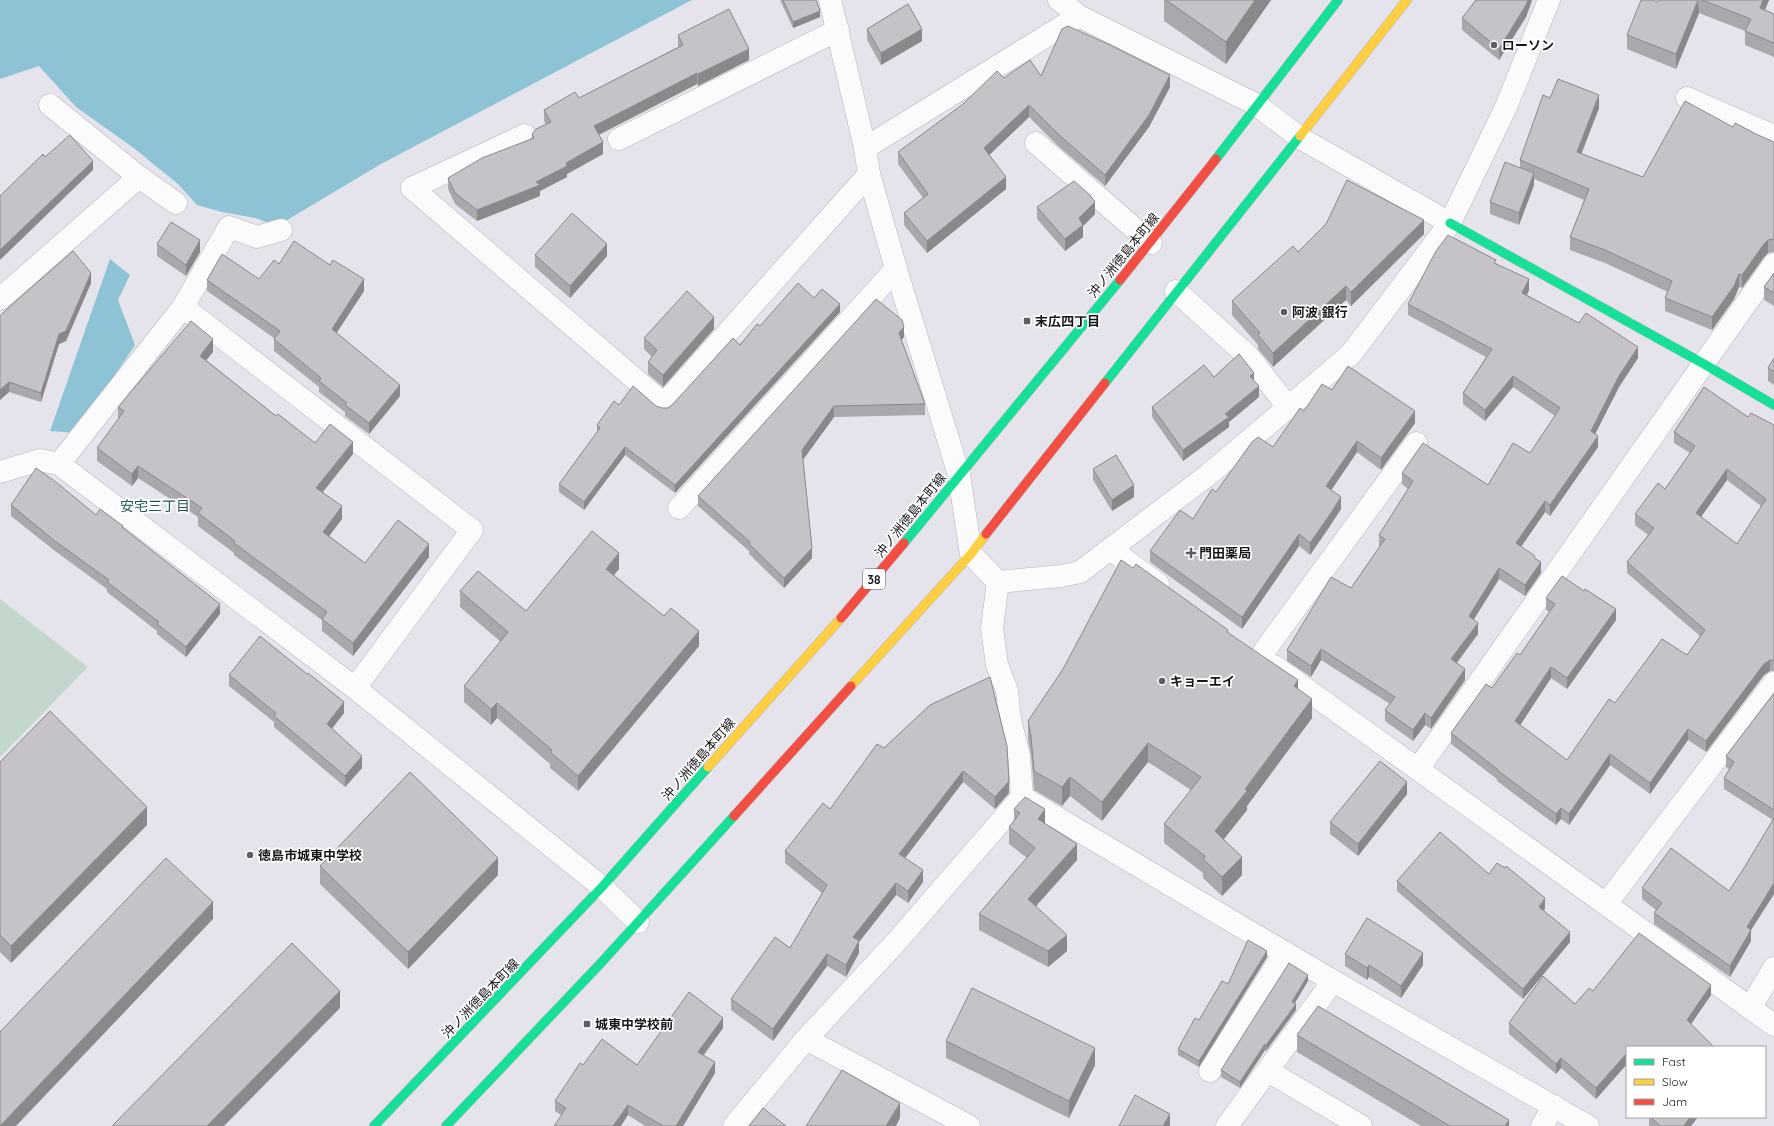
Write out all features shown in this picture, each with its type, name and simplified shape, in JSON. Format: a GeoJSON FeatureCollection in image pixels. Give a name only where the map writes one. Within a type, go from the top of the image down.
{"type":"FeatureCollection","features":[{"type":"Feature","properties":{"kind":"main road","name":"沖ノ洲徳島本町線"},"geometry":{"type":"LineString","coordinates":[[374,1126],[602,887],[866,588],[1151,243],[1338,0]]}},
{"type":"Feature","properties":{"kind":"main road"},"geometry":{"type":"LineString","coordinates":[[446,1126],[638,922],[971,554],[1176,291],[1300,138],[1407,0]]}},
{"type":"Feature","properties":{"kind":"main road"},"geometry":{"type":"LineString","coordinates":[[1450,223],[1704,364],[1774,405]]}},
{"type":"Feature","properties":{"kind":"street"},"geometry":{"type":"LineString","coordinates":[[830,0],[865,148],[869,174],[896,269],[959,475],[971,554],[998,582]]}},
{"type":"Feature","properties":{"kind":"street"},"geometry":{"type":"LineString","coordinates":[[1059,0],[1080,16],[1256,105],[1300,138],[1450,223]]}},
{"type":"Feature","properties":{"kind":"street"},"geometry":{"type":"LineString","coordinates":[[998,582],[1080,572],[1208,475],[1351,354],[1450,223],[1506,107],[1549,0]]}},
{"type":"Feature","properties":{"kind":"street"},"geometry":{"type":"LineString","coordinates":[[865,148],[1080,16]]}},
{"type":"Feature","properties":{"kind":"street"},"geometry":{"type":"LineString","coordinates":[[619,139],[838,30]]}},
{"type":"Feature","properties":{"kind":"street"},"geometry":{"type":"LineString","coordinates":[[1687,98],[1774,136]]}},
{"type":"Feature","properties":{"kind":"street"},"geometry":{"type":"LineString","coordinates":[[50,105],[139,177],[176,203]]}},
{"type":"Feature","properties":{"kind":"street"},"geometry":{"type":"LineString","coordinates":[[525,135],[412,188],[664,404],[869,174]]}},
{"type":"Feature","properties":{"kind":"street"},"geometry":{"type":"LineString","coordinates":[[1036,143],[1151,243]]}},
{"type":"Feature","properties":{"kind":"street"},"geometry":{"type":"LineString","coordinates":[[0,299],[139,177]]}},
{"type":"Feature","properties":{"kind":"street"},"geometry":{"type":"LineString","coordinates":[[59,464],[183,307],[229,227],[257,237],[281,230]]}},
{"type":"Feature","properties":{"kind":"street"},"geometry":{"type":"LineString","coordinates":[[1418,769],[1774,264]]}},
{"type":"Feature","properties":{"kind":"street"},"geometry":{"type":"LineString","coordinates":[[678,508],[896,269]]}},
{"type":"Feature","properties":{"kind":"street"},"geometry":{"type":"LineString","coordinates":[[1176,291],[1249,357],[1288,407]]}},
{"type":"Feature","properties":{"kind":"street"},"geometry":{"type":"LineString","coordinates":[[183,307],[472,530],[355,688]]}},
{"type":"Feature","properties":{"kind":"street"},"geometry":{"type":"LineString","coordinates":[[1260,656],[1416,443]]}},
{"type":"Feature","properties":{"kind":"street"},"geometry":{"type":"LineString","coordinates":[[0,472],[40,460],[59,464],[355,688],[602,887],[638,922]]}},
{"type":"Feature","properties":{"kind":"street"},"geometry":{"type":"LineString","coordinates":[[1110,549],[1173,594]]}},
{"type":"Feature","properties":{"kind":"street"},"geometry":{"type":"LineString","coordinates":[[734,1126],[806,1039],[898,940],[1022,798],[1019,756],[1010,720],[1007,691],[997,665],[992,628],[998,582]]}},
{"type":"Feature","properties":{"kind":"street"},"geometry":{"type":"LineString","coordinates":[[1241,643],[1774,1025]]}},
{"type":"Feature","properties":{"kind":"street"},"geometry":{"type":"LineString","coordinates":[[1606,904],[1774,683]]}},
{"type":"Feature","properties":{"kind":"street"},"geometry":{"type":"LineString","coordinates":[[1022,798],[1333,981],[1588,1126]]}},
{"type":"Feature","properties":{"kind":"street"},"geometry":{"type":"LineString","coordinates":[[1210,1071],[1285,952]]}},
{"type":"Feature","properties":{"kind":"street"},"geometry":{"type":"LineString","coordinates":[[1750,1008],[1774,968]]}},
{"type":"Feature","properties":{"kind":"street"},"geometry":{"type":"LineString","coordinates":[[1227,1126],[1333,981]]}},
{"type":"Feature","properties":{"kind":"street"},"geometry":{"type":"LineString","coordinates":[[806,1039],[969,1126]]}},
{"type":"Feature","properties":{"kind":"street"},"geometry":{"type":"LineString","coordinates":[[1268,1070],[1361,1126]]}},
{"type":"Feature","properties":{"kind":"street"},"geometry":{"type":"LineString","coordinates":[[1542,1126],[1554,1106]]}},
{"type":"Feature","properties":{"kind":"green space"},"geometry":{"type":"Polygon","coordinates":[[[0,599],[88,667],[0,757],[0,599]]]}},
{"type":"Feature","properties":{"kind":"water"},"geometry":{"type":"Polygon","coordinates":[[[0,0],[692,0],[381,164],[277,226],[255,218],[222,212],[197,205],[178,184],[135,149],[76,107],[39,66],[0,79],[0,0]]]}},
{"type":"Feature","properties":{"kind":"water"},"geometry":{"type":"Polygon","coordinates":[[[110,259],[130,275],[118,300],[135,345],[76,433],[50,431],[110,259]]]}},
{"type":"Feature","properties":{"kind":"building"},"geometry":{"type":"Polygon","coordinates":[[[783,0],[816,0],[820,11],[793,22],[783,0]]]}},
{"type":"Feature","properties":{"kind":"building"},"geometry":{"type":"Polygon","coordinates":[[[1166,0],[1255,0],[1226,42],[1166,0]]]}},
{"type":"Feature","properties":{"kind":"building","name":"ローソン"},"geometry":{"type":"Polygon","coordinates":[[[1476,0],[1528,0],[1499,49],[1462,18],[1476,0]]]}},
{"type":"Feature","properties":{"kind":"building"},"geometry":{"type":"Polygon","coordinates":[[[1641,0],[1653,0],[1657,2],[1658,0],[1698,0],[1676,54],[1627,35],[1641,0]]]}},
{"type":"Feature","properties":{"kind":"building"},"geometry":{"type":"Polygon","coordinates":[[[1702,0],[1763,0],[1760,8],[1774,14],[1774,43],[1745,31],[1751,19],[1702,0]]]}},
{"type":"Feature","properties":{"kind":"building"},"geometry":{"type":"Polygon","coordinates":[[[908,4],[922,29],[881,53],[867,29],[908,4]]]}},
{"type":"Feature","properties":{"kind":"building"},"geometry":{"type":"Polygon","coordinates":[[[729,9],[749,49],[698,74],[697,73],[594,126],[603,142],[566,163],[567,166],[536,182],[540,185],[477,210],[455,193],[448,178],[482,158],[534,138],[532,134],[536,129],[551,122],[544,110],[575,92],[579,98],[683,45],[678,35],[729,9]]]}},
{"type":"Feature","properties":{"kind":"building"},"geometry":{"type":"Polygon","coordinates":[[[1068,26],[1170,75],[1149,115],[1105,175],[1057,133],[1029,105],[984,148],[1006,177],[927,241],[904,213],[928,194],[898,152],[963,104],[997,71],[1004,78],[1030,60],[1041,76],[1062,29],[1068,26]]]}},
{"type":"Feature","properties":{"kind":"building"},"geometry":{"type":"Polygon","coordinates":[[[1558,79],[1599,95],[1577,152],[1643,177],[1685,101],[1733,127],[1735,123],[1774,142],[1774,239],[1768,240],[1764,244],[1742,275],[1739,274],[1734,286],[1712,317],[1665,298],[1672,281],[1605,250],[1570,237],[1589,189],[1520,160],[1543,95],[1550,98],[1558,79]]]}},
{"type":"Feature","properties":{"kind":"building"},"geometry":{"type":"Polygon","coordinates":[[[70,135],[93,161],[0,250],[0,196],[43,154],[45,157],[70,135]]]}},
{"type":"Feature","properties":{"kind":"building"},"geometry":{"type":"Polygon","coordinates":[[[1505,162],[1534,173],[1519,213],[1490,202],[1505,162]]]}},
{"type":"Feature","properties":{"kind":"building"},"geometry":{"type":"Polygon","coordinates":[[[1347,180],[1424,220],[1351,292],[1346,286],[1273,353],[1258,335],[1260,333],[1232,301],[1293,246],[1298,252],[1326,224],[1347,180]]]}},
{"type":"Feature","properties":{"kind":"building"},"geometry":{"type":"Polygon","coordinates":[[[1074,181],[1090,195],[1095,202],[1079,218],[1083,225],[1065,239],[1037,207],[1074,181]]]}},
{"type":"Feature","properties":{"kind":"building"},"geometry":{"type":"Polygon","coordinates":[[[572,213],[607,244],[570,286],[535,255],[572,213]]]}},
{"type":"Feature","properties":{"kind":"building"},"geometry":{"type":"Polygon","coordinates":[[[171,222],[200,240],[186,265],[157,244],[171,222]]]}},
{"type":"Feature","properties":{"kind":"building"},"geometry":{"type":"Polygon","coordinates":[[[1448,235],[1496,260],[1494,263],[1529,279],[1522,293],[1579,323],[1586,313],[1638,347],[1619,376],[1591,431],[1598,436],[1550,505],[1545,501],[1516,543],[1541,562],[1525,585],[1499,568],[1469,616],[1478,623],[1451,659],[1465,669],[1431,718],[1425,713],[1413,730],[1385,710],[1395,697],[1321,649],[1311,666],[1287,650],[1331,577],[1351,588],[1385,539],[1379,535],[1413,481],[1402,473],[1423,443],[1488,485],[1513,443],[1530,453],[1560,408],[1513,376],[1485,410],[1463,393],[1492,349],[1408,304],[1436,251],[1448,235]]]}},
{"type":"Feature","properties":{"kind":"building"},"geometry":{"type":"Polygon","coordinates":[[[294,241],[330,265],[333,260],[364,279],[332,329],[400,385],[369,423],[345,405],[347,403],[319,381],[321,378],[274,339],[280,331],[207,280],[222,254],[259,279],[274,260],[279,264],[294,241]]]}},
{"type":"Feature","properties":{"kind":"building"},"geometry":{"type":"Polygon","coordinates":[[[73,251],[91,273],[66,331],[59,334],[41,393],[9,382],[0,390],[0,316],[73,251]]]}},
{"type":"Feature","properties":{"kind":"building"},"geometry":{"type":"Polygon","coordinates":[[[1774,273],[1774,293],[1764,287],[1774,273]]]}},
{"type":"Feature","properties":{"kind":"building"},"geometry":{"type":"Polygon","coordinates":[[[798,283],[814,298],[822,289],[840,304],[675,485],[625,447],[584,502],[559,484],[600,428],[597,425],[614,401],[619,405],[633,386],[656,406],[668,408],[733,338],[740,345],[757,324],[760,326],[798,283]]]}},
{"type":"Feature","properties":{"kind":"building"},"geometry":{"type":"Polygon","coordinates":[[[687,291],[714,317],[663,375],[648,362],[657,350],[644,338],[687,291]]]}},
{"type":"Feature","properties":{"kind":"building"},"geometry":{"type":"Polygon","coordinates":[[[876,299],[902,320],[904,327],[899,333],[925,404],[834,406],[802,450],[812,548],[784,578],[749,544],[750,542],[698,496],[876,299]]]}},
{"type":"Feature","properties":{"kind":"building"},"geometry":{"type":"Polygon","coordinates":[[[191,321],[213,339],[200,356],[276,416],[278,414],[315,443],[330,424],[353,442],[316,488],[342,506],[323,532],[365,563],[398,520],[429,544],[353,643],[322,619],[327,612],[234,543],[235,541],[198,513],[202,508],[138,466],[132,474],[97,448],[124,411],[118,407],[191,321]]]}},
{"type":"Feature","properties":{"kind":"building"},"geometry":{"type":"Polygon","coordinates":[[[1239,354],[1254,373],[1250,376],[1259,386],[1225,414],[1229,417],[1183,450],[1152,407],[1204,365],[1214,377],[1239,354]]]}},
{"type":"Feature","properties":{"kind":"building"},"geometry":{"type":"Polygon","coordinates":[[[1774,358],[1774,372],[1768,368],[1774,358]]]}},
{"type":"Feature","properties":{"kind":"building"},"geometry":{"type":"Polygon","coordinates":[[[1348,366],[1415,411],[1381,458],[1357,441],[1326,486],[1341,497],[1329,516],[1310,543],[1299,534],[1242,617],[1150,551],[1180,510],[1193,519],[1212,489],[1216,492],[1252,442],[1258,437],[1273,447],[1300,408],[1304,411],[1322,384],[1332,390],[1348,366]]]}},
{"type":"Feature","properties":{"kind":"building"},"geometry":{"type":"Polygon","coordinates":[[[1704,387],[1748,417],[1751,413],[1774,425],[1774,660],[1770,660],[1764,664],[1706,741],[1688,729],[1650,783],[1610,754],[1569,814],[1561,808],[1556,814],[1451,733],[1486,684],[1492,688],[1517,653],[1520,655],[1555,604],[1546,598],[1562,576],[1584,591],[1585,589],[1616,609],[1567,678],[1551,667],[1515,721],[1567,760],[1609,699],[1615,703],[1662,639],[1687,655],[1705,630],[1627,562],[1654,528],[1635,514],[1658,483],[1665,489],[1695,446],[1674,432],[1704,387]],[[1727,469],[1696,513],[1737,544],[1766,499],[1727,469]]]}},
{"type":"Feature","properties":{"kind":"building"},"geometry":{"type":"Polygon","coordinates":[[[1116,455],[1134,485],[1112,500],[1093,469],[1116,455]]]}},
{"type":"Feature","properties":{"kind":"building"},"geometry":{"type":"Polygon","coordinates":[[[36,468],[56,482],[96,515],[100,509],[123,526],[122,527],[220,604],[186,647],[157,624],[159,622],[107,582],[109,580],[55,541],[11,505],[36,468]]]}},
{"type":"Feature","properties":{"kind":"building"},"geometry":{"type":"Polygon","coordinates":[[[592,531],[619,553],[606,569],[664,616],[671,608],[699,631],[578,776],[550,752],[552,750],[497,703],[491,709],[464,686],[508,632],[460,591],[478,571],[526,611],[592,531]]]}},
{"type":"Feature","properties":{"kind":"building"},"geometry":{"type":"Polygon","coordinates":[[[1121,560],[1133,568],[1136,564],[1228,630],[1227,632],[1298,680],[1294,686],[1312,699],[1245,789],[1247,791],[1215,831],[1242,857],[1222,877],[1203,859],[1205,856],[1164,824],[1201,777],[1148,743],[1102,802],[1070,777],[1062,787],[1034,771],[1028,721],[1063,669],[1121,560]]]}},
{"type":"Feature","properties":{"kind":"building"},"geometry":{"type":"Polygon","coordinates":[[[260,636],[344,702],[327,724],[362,756],[345,776],[274,716],[276,713],[229,675],[260,636]]]}},
{"type":"Feature","properties":{"kind":"building"},"geometry":{"type":"Polygon","coordinates":[[[990,677],[1007,746],[1009,781],[995,797],[963,771],[899,854],[923,870],[908,891],[896,883],[853,937],[859,941],[846,965],[827,954],[773,1029],[731,999],[775,937],[790,948],[827,885],[785,851],[823,803],[830,809],[877,744],[884,748],[930,705],[990,677]]]}},
{"type":"Feature","properties":{"kind":"building"},"geometry":{"type":"Polygon","coordinates":[[[1774,693],[1774,810],[1724,778],[1734,762],[1726,756],[1774,693]]]}},
{"type":"Feature","properties":{"kind":"building"},"geometry":{"type":"Polygon","coordinates":[[[50,711],[147,807],[11,946],[0,935],[0,762],[50,711]]]}},
{"type":"Feature","properties":{"kind":"building"},"geometry":{"type":"Polygon","coordinates":[[[1380,761],[1407,782],[1358,844],[1330,822],[1380,761]]]}},
{"type":"Feature","properties":{"kind":"building"},"geometry":{"type":"Polygon","coordinates":[[[410,772],[498,858],[408,952],[320,866],[410,772]]]}},
{"type":"Feature","properties":{"kind":"building"},"geometry":{"type":"Polygon","coordinates":[[[1025,797],[1045,809],[1038,819],[1077,844],[1028,899],[1067,935],[1048,951],[979,914],[1035,848],[1009,827],[1020,813],[1014,809],[1025,797]]]}},
{"type":"Feature","properties":{"kind":"building"},"geometry":{"type":"Polygon","coordinates":[[[1774,818],[1774,883],[1747,927],[1751,930],[1730,966],[1654,913],[1662,903],[1642,888],[1671,848],[1729,891],[1774,818]]]}},
{"type":"Feature","properties":{"kind":"building"},"geometry":{"type":"Polygon","coordinates":[[[1440,832],[1489,874],[1497,863],[1505,868],[1506,866],[1545,898],[1539,907],[1570,932],[1523,989],[1397,881],[1440,832]]]}},
{"type":"Feature","properties":{"kind":"building"},"geometry":{"type":"Polygon","coordinates":[[[166,858],[213,902],[0,1126],[0,1032],[166,858]]]}},
{"type":"Feature","properties":{"kind":"building"},"geometry":{"type":"Polygon","coordinates":[[[1367,918],[1423,953],[1401,986],[1369,965],[1367,968],[1345,954],[1367,918]]]}},
{"type":"Feature","properties":{"kind":"building"},"geometry":{"type":"Polygon","coordinates":[[[1639,933],[1711,985],[1687,1020],[1713,1046],[1626,1046],[1626,1054],[1596,1088],[1561,1058],[1556,1064],[1509,1023],[1543,976],[1575,1004],[1589,988],[1593,991],[1639,933]]]}},
{"type":"Feature","properties":{"kind":"building"},"geometry":{"type":"Polygon","coordinates":[[[1248,940],[1267,951],[1199,1061],[1178,1049],[1195,1018],[1199,1020],[1222,981],[1228,984],[1248,940]]]}},
{"type":"Feature","properties":{"kind":"building"},"geometry":{"type":"Polygon","coordinates":[[[292,943],[340,991],[207,1126],[112,1126],[292,943]]]}},
{"type":"Feature","properties":{"kind":"building"},"geometry":{"type":"Polygon","coordinates":[[[1289,963],[1308,975],[1292,1002],[1296,1004],[1266,1045],[1265,1044],[1240,1082],[1221,1070],[1289,963]]]}},
{"type":"Feature","properties":{"kind":"building"},"geometry":{"type":"Polygon","coordinates":[[[972,988],[1095,1048],[1069,1101],[946,1041],[972,988]]]}},
{"type":"Feature","properties":{"kind":"building"},"geometry":{"type":"Polygon","coordinates":[[[689,992],[723,1018],[698,1052],[715,1062],[676,1126],[663,1126],[628,1105],[613,1126],[554,1126],[566,1108],[555,1101],[580,1063],[583,1065],[602,1039],[637,1065],[689,992]]]}},
{"type":"Feature","properties":{"kind":"building"},"geometry":{"type":"Polygon","coordinates":[[[1318,1006],[1509,1120],[1505,1126],[1450,1126],[1297,1035],[1318,1006]]]}},
{"type":"Feature","properties":{"kind":"building"},"geometry":{"type":"Polygon","coordinates":[[[842,1070],[900,1103],[886,1126],[806,1126],[842,1070]]]}},
{"type":"Feature","properties":{"kind":"building"},"geometry":{"type":"Polygon","coordinates":[[[1135,1095],[1170,1114],[1163,1126],[1119,1126],[1135,1095]]]}},
{"type":"Feature","properties":{"kind":"building"},"geometry":{"type":"Polygon","coordinates":[[[763,1108],[786,1126],[749,1126],[763,1108]]]}},
{"type":"Feature","properties":{"kind":"building"},"geometry":{"type":"Polygon","coordinates":[[[1652,1118],[1689,1118],[1684,1126],[1660,1126],[1652,1118]]]}},
{"type":"Feature","properties":{"kind":"traffic: fast"},"geometry":{"type":"LineString","coordinates":[[1216,159],[1338,0]]}},
{"type":"Feature","properties":{"kind":"traffic: fast"},"geometry":{"type":"LineString","coordinates":[[1105,383],[1300,136]]}},
{"type":"Feature","properties":{"kind":"traffic: fast"},"geometry":{"type":"LineString","coordinates":[[1450,223],[1704,364],[1774,405]]}},
{"type":"Feature","properties":{"kind":"traffic: fast"},"geometry":{"type":"LineString","coordinates":[[904,543],[1120,280]]}},
{"type":"Feature","properties":{"kind":"traffic: fast"},"geometry":{"type":"LineString","coordinates":[[374,1126],[602,887],[708,767]]}},
{"type":"Feature","properties":{"kind":"traffic: fast"},"geometry":{"type":"LineString","coordinates":[[446,1126],[600,964],[734,816]]}},
{"type":"Feature","properties":{"kind":"traffic: slow"},"geometry":{"type":"LineString","coordinates":[[1300,136],[1407,0]]}},
{"type":"Feature","properties":{"kind":"traffic: slow"},"geometry":{"type":"LineString","coordinates":[[851,686],[971,554],[986,534]]}},
{"type":"Feature","properties":{"kind":"traffic: slow"},"geometry":{"type":"LineString","coordinates":[[708,767],[841,618]]}},
{"type":"Feature","properties":{"kind":"traffic: jam"},"geometry":{"type":"LineString","coordinates":[[1120,280],[1216,159]]}},
{"type":"Feature","properties":{"kind":"traffic: jam"},"geometry":{"type":"LineString","coordinates":[[986,534],[1105,383]]}},
{"type":"Feature","properties":{"kind":"traffic: jam"},"geometry":{"type":"LineString","coordinates":[[841,618],[904,543]]}},
{"type":"Feature","properties":{"kind":"traffic: jam"},"geometry":{"type":"LineString","coordinates":[[734,816],[851,686]]}},
{"type":"Feature","properties":{"kind":"place","name":"ローソン"},"geometry":{"type":"Point","coordinates":[1494,45]}},
{"type":"Feature","properties":{"kind":"place","name":"阿波 銀行"},"geometry":{"type":"Point","coordinates":[1284,312]}},
{"type":"Feature","properties":{"kind":"place","name":"末広四丁目"},"geometry":{"type":"Point","coordinates":[1027,321]}},
{"type":"Feature","properties":{"kind":"place","name":"門田薬局"},"geometry":{"type":"Point","coordinates":[1191,553]}},
{"type":"Feature","properties":{"kind":"place","name":"キョーエイ"},"geometry":{"type":"Point","coordinates":[1162,681]}},
{"type":"Feature","properties":{"kind":"place","name":"徳島市城東中学校"},"geometry":{"type":"Point","coordinates":[250,855]}},
{"type":"Feature","properties":{"kind":"place","name":"城東中学校前"},"geometry":{"type":"Point","coordinates":[587,1024]}},
{"type":"Feature","properties":{"kind":"district","name":"安宅三丁目"},"geometry":{"type":"Point","coordinates":[155,506]}}]}
